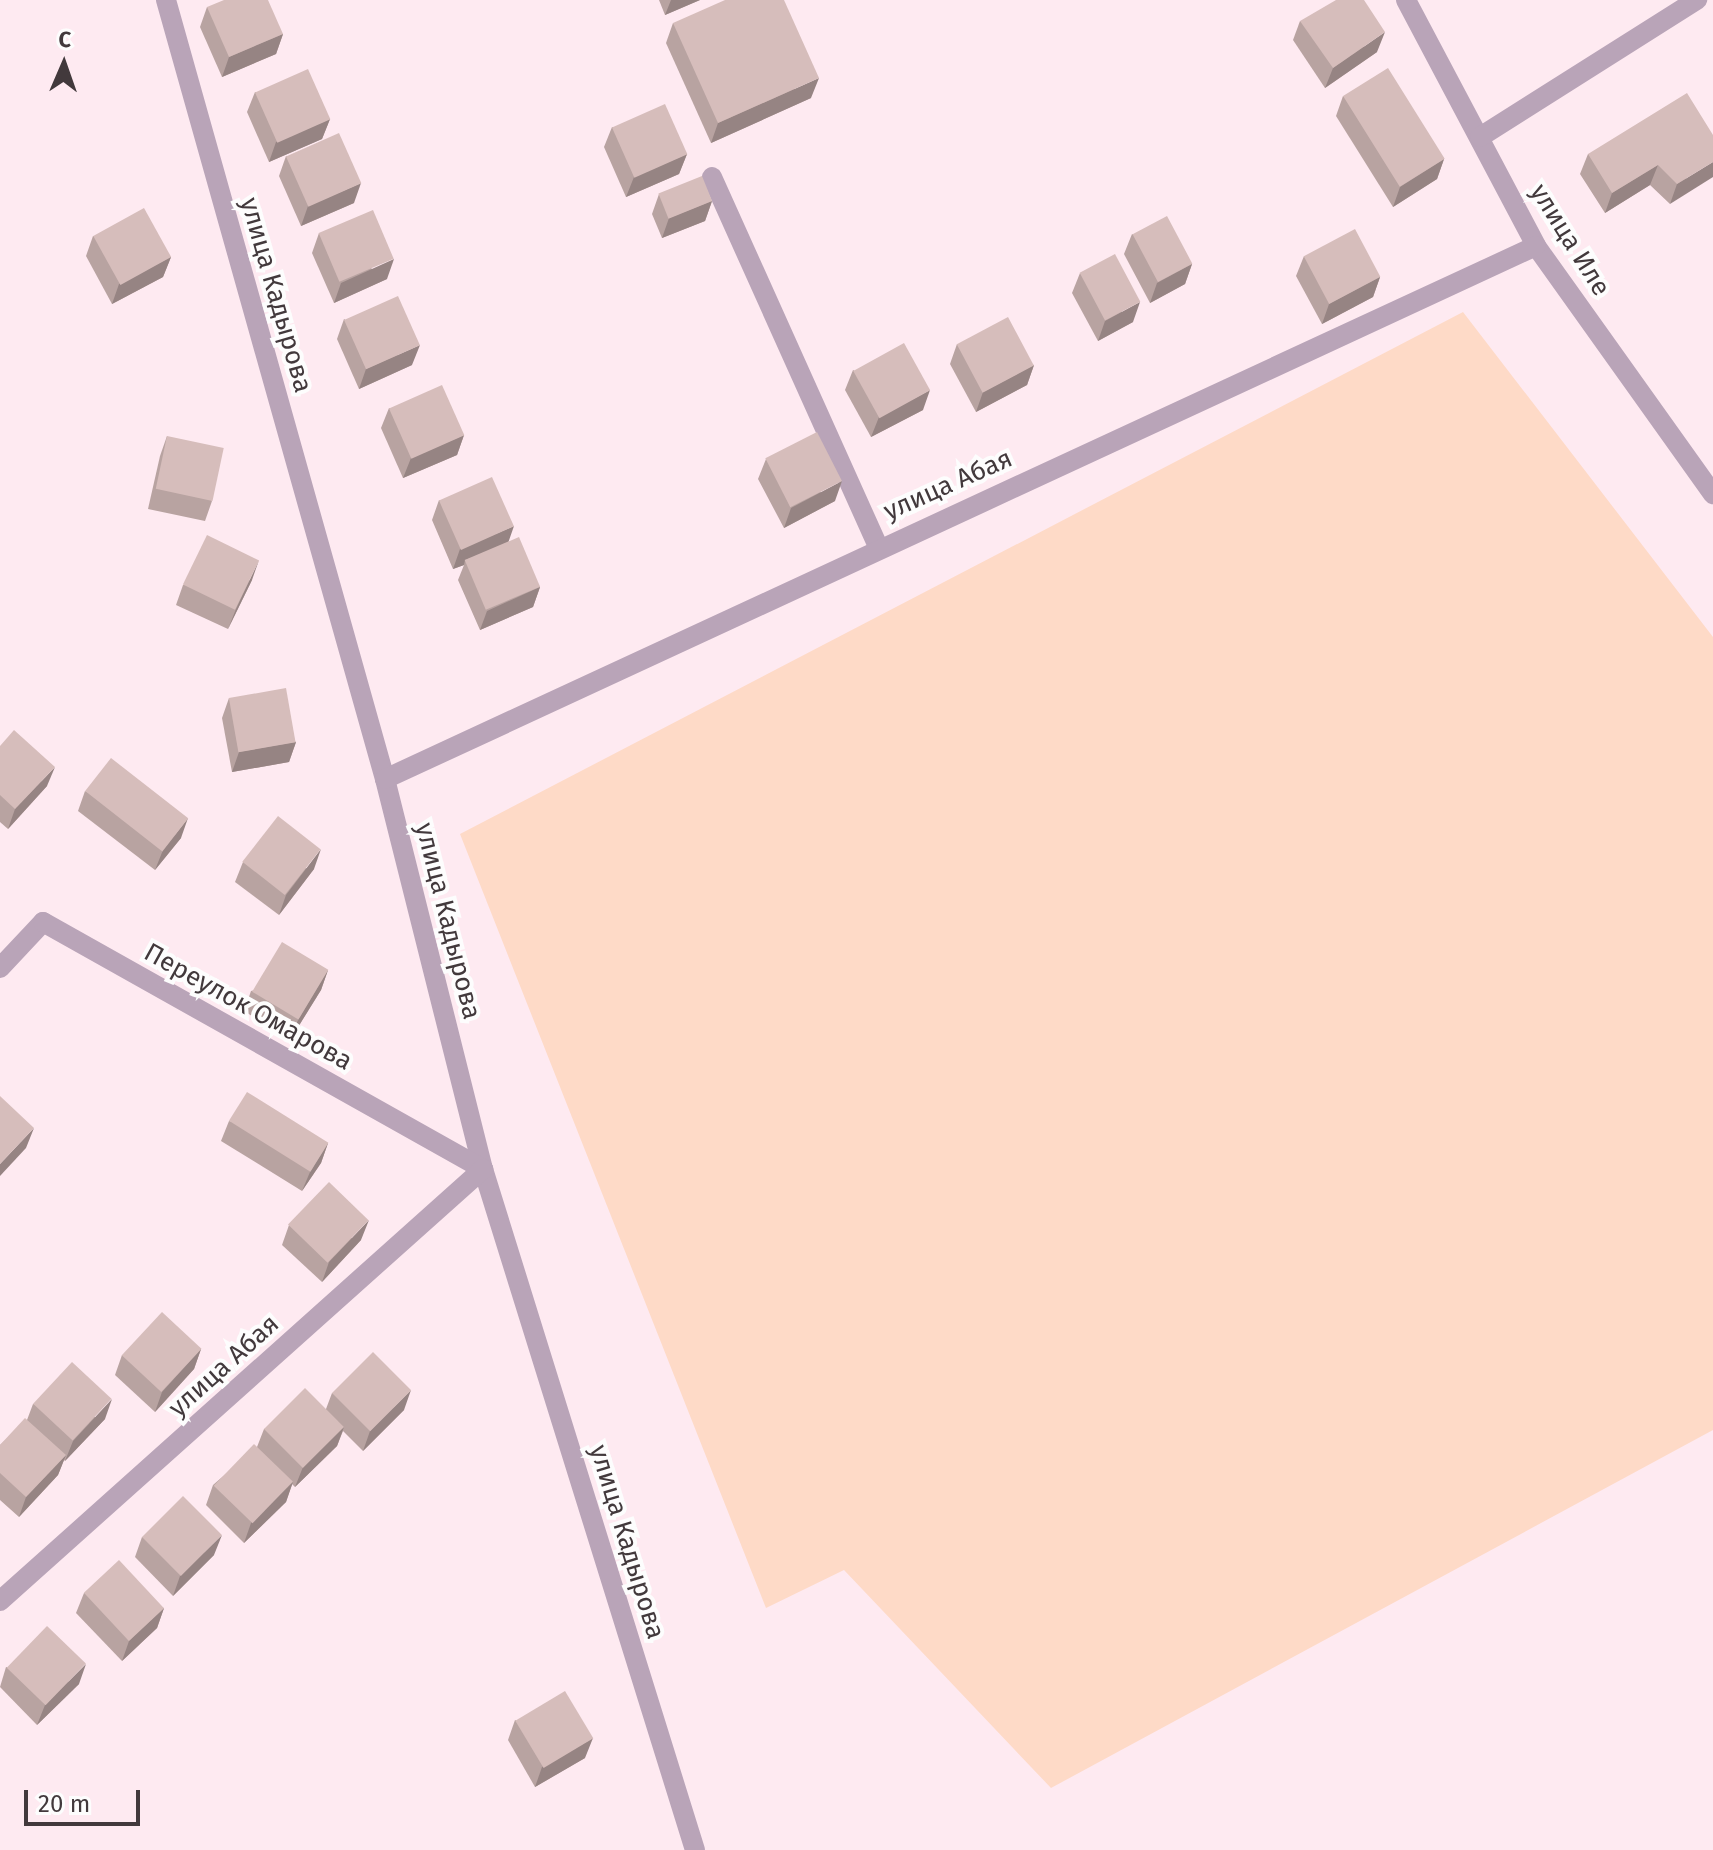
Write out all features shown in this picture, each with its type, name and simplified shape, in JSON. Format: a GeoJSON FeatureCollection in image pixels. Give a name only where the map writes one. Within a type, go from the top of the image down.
{"type":"FeatureCollection","features":[{"type":"Feature","properties":{"kind":"street","name":"улица Кадырова"},"geometry":{"type":"LineString","coordinates":[[166,0],[385,779],[483,1169],[695,1850]]}},
{"type":"Feature","properties":{"kind":"street","name":"улица Иле"},"geometry":{"type":"LineString","coordinates":[[1406,0],[1536,246],[1713,494]]}},
{"type":"Feature","properties":{"kind":"street"},"geometry":{"type":"LineString","coordinates":[[1480,137],[1697,0]]}},
{"type":"Feature","properties":{"kind":"street"},"geometry":{"type":"LineString","coordinates":[[712,177],[878,546]]}},
{"type":"Feature","properties":{"kind":"street","name":"улица Абая"},"geometry":{"type":"LineString","coordinates":[[385,779],[878,546],[1536,246]]}},
{"type":"Feature","properties":{"kind":"street","name":"Переулок Омарова"},"geometry":{"type":"LineString","coordinates":[[0,968],[43,922],[483,1169]]}},
{"type":"Feature","properties":{"kind":"street","name":"улица Абая"},"geometry":{"type":"LineString","coordinates":[[0,1601],[483,1169]]}},
{"type":"Feature","properties":{"kind":"shaded area"},"geometry":{"type":"Polygon","coordinates":[[[1463,312],[1713,637],[1713,1430],[1051,1788],[844,1570],[766,1608],[460,834],[1463,312]]]}},
{"type":"Feature","properties":{"kind":"building"},"geometry":{"type":"Polygon","coordinates":[[[224,0],[268,0],[283,34],[229,57],[207,7],[224,0]]]}},
{"type":"Feature","properties":{"kind":"building"},"geometry":{"type":"Polygon","coordinates":[[[725,0],[784,0],[819,78],[718,123],[673,23],[725,0]]]}},
{"type":"Feature","properties":{"kind":"building"},"geometry":{"type":"Polygon","coordinates":[[[1336,0],[1364,0],[1385,32],[1333,68],[1300,21],[1336,0]]]}},
{"type":"Feature","properties":{"kind":"building"},"geometry":{"type":"Polygon","coordinates":[[[1388,68],[1445,159],[1400,187],[1343,96],[1388,68]]]}},
{"type":"Feature","properties":{"kind":"building"},"geometry":{"type":"Polygon","coordinates":[[[308,69],[330,119],[277,143],[255,93],[308,69]]]}},
{"type":"Feature","properties":{"kind":"building"},"geometry":{"type":"Polygon","coordinates":[[[1687,93],[1713,135],[1713,162],[1677,184],[1658,165],[1612,193],[1588,154],[1687,93]]]}},
{"type":"Feature","properties":{"kind":"building"},"geometry":{"type":"Polygon","coordinates":[[[665,104],[687,154],[634,178],[612,128],[665,104]]]}},
{"type":"Feature","properties":{"kind":"building"},"geometry":{"type":"Polygon","coordinates":[[[339,133],[361,183],[308,207],[286,157],[339,133]]]}},
{"type":"Feature","properties":{"kind":"building"},"geometry":{"type":"Polygon","coordinates":[[[702,176],[712,201],[669,219],[658,194],[702,176]]]}},
{"type":"Feature","properties":{"kind":"building"},"geometry":{"type":"Polygon","coordinates":[[[144,208],[171,257],[120,285],[93,236],[144,208]]]}},
{"type":"Feature","properties":{"kind":"building"},"geometry":{"type":"Polygon","coordinates":[[[373,210],[394,259],[339,282],[319,233],[373,210]]]}},
{"type":"Feature","properties":{"kind":"building"},"geometry":{"type":"Polygon","coordinates":[[[1167,216],[1192,264],[1158,282],[1133,234],[1167,216]]]}},
{"type":"Feature","properties":{"kind":"building"},"geometry":{"type":"Polygon","coordinates":[[[1355,229],[1380,277],[1329,304],[1304,256],[1355,229]]]}},
{"type":"Feature","properties":{"kind":"building"},"geometry":{"type":"Polygon","coordinates":[[[1115,254],[1140,302],[1105,320],[1080,273],[1115,254]]]}},
{"type":"Feature","properties":{"kind":"building"},"geometry":{"type":"Polygon","coordinates":[[[398,296],[420,345],[366,369],[344,320],[398,296]]]}},
{"type":"Feature","properties":{"kind":"building"},"geometry":{"type":"Polygon","coordinates":[[[1008,317],[1034,366],[983,393],[957,344],[1008,317]]]}},
{"type":"Feature","properties":{"kind":"building"},"geometry":{"type":"Polygon","coordinates":[[[904,343],[930,390],[879,418],[853,371],[904,343]]]}},
{"type":"Feature","properties":{"kind":"building"},"geometry":{"type":"Polygon","coordinates":[[[442,385],[464,435],[411,459],[389,409],[442,385]]]}},
{"type":"Feature","properties":{"kind":"building"},"geometry":{"type":"Polygon","coordinates":[[[817,432],[842,481],[790,507],[765,458],[817,432]]]}},
{"type":"Feature","properties":{"kind":"building"},"geometry":{"type":"Polygon","coordinates":[[[167,436],[224,448],[213,501],[156,489],[167,436]]]}},
{"type":"Feature","properties":{"kind":"building"},"geometry":{"type":"Polygon","coordinates":[[[492,477],[514,526],[461,550],[439,501],[492,477]]]}},
{"type":"Feature","properties":{"kind":"building"},"geometry":{"type":"Polygon","coordinates":[[[207,535],[259,560],[235,610],[183,584],[207,535]]]}},
{"type":"Feature","properties":{"kind":"building"},"geometry":{"type":"Polygon","coordinates":[[[519,537],[540,587],[486,610],[465,560],[519,537]]]}},
{"type":"Feature","properties":{"kind":"building"},"geometry":{"type":"Polygon","coordinates":[[[286,688],[296,742],[238,752],[229,698],[286,688]]]}},
{"type":"Feature","properties":{"kind":"building"},"geometry":{"type":"Polygon","coordinates":[[[14,730],[55,767],[15,809],[0,795],[0,746],[14,730]]]}},
{"type":"Feature","properties":{"kind":"building"},"geometry":{"type":"Polygon","coordinates":[[[111,758],[188,818],[162,851],[85,791],[111,758]]]}},
{"type":"Feature","properties":{"kind":"building"},"geometry":{"type":"Polygon","coordinates":[[[278,816],[321,849],[285,895],[242,862],[278,816]]]}},
{"type":"Feature","properties":{"kind":"building"},"geometry":{"type":"Polygon","coordinates":[[[282,942],[328,970],[298,1020],[252,992],[282,942]]]}},
{"type":"Feature","properties":{"kind":"building"},"geometry":{"type":"Polygon","coordinates":[[[247,1092],[328,1143],[310,1172],[229,1121],[247,1092]]]}},
{"type":"Feature","properties":{"kind":"building"},"geometry":{"type":"Polygon","coordinates":[[[0,1096],[34,1128],[0,1164],[0,1096]]]}},
{"type":"Feature","properties":{"kind":"building"},"geometry":{"type":"Polygon","coordinates":[[[329,1182],[369,1220],[328,1263],[288,1224],[329,1182]]]}},
{"type":"Feature","properties":{"kind":"building"},"geometry":{"type":"Polygon","coordinates":[[[162,1312],[201,1349],[161,1392],[122,1355],[162,1312]]]}},
{"type":"Feature","properties":{"kind":"building"},"geometry":{"type":"Polygon","coordinates":[[[373,1352],[411,1390],[370,1431],[332,1393],[373,1352]]]}},
{"type":"Feature","properties":{"kind":"building"},"geometry":{"type":"Polygon","coordinates":[[[72,1362],[111,1399],[73,1441],[33,1404],[72,1362]]]}},
{"type":"Feature","properties":{"kind":"building"},"geometry":{"type":"Polygon","coordinates":[[[305,1388],[344,1427],[303,1468],[264,1429],[305,1388]]]}},
{"type":"Feature","properties":{"kind":"building"},"geometry":{"type":"Polygon","coordinates":[[[25,1418],[66,1455],[26,1497],[0,1473],[0,1445],[25,1418]]]}},
{"type":"Feature","properties":{"kind":"building"},"geometry":{"type":"Polygon","coordinates":[[[254,1444],[293,1482],[253,1523],[214,1486],[254,1444]]]}},
{"type":"Feature","properties":{"kind":"building"},"geometry":{"type":"Polygon","coordinates":[[[183,1496],[222,1535],[181,1576],[142,1537],[183,1496]]]}},
{"type":"Feature","properties":{"kind":"building"},"geometry":{"type":"Polygon","coordinates":[[[119,1560],[164,1608],[129,1641],[84,1593],[119,1560]]]}},
{"type":"Feature","properties":{"kind":"building"},"geometry":{"type":"Polygon","coordinates":[[[47,1626],[86,1664],[46,1705],[7,1668],[47,1626]]]}},
{"type":"Feature","properties":{"kind":"building"},"geometry":{"type":"Polygon","coordinates":[[[565,1691],[593,1738],[544,1768],[515,1721],[565,1691]]]}}]}
